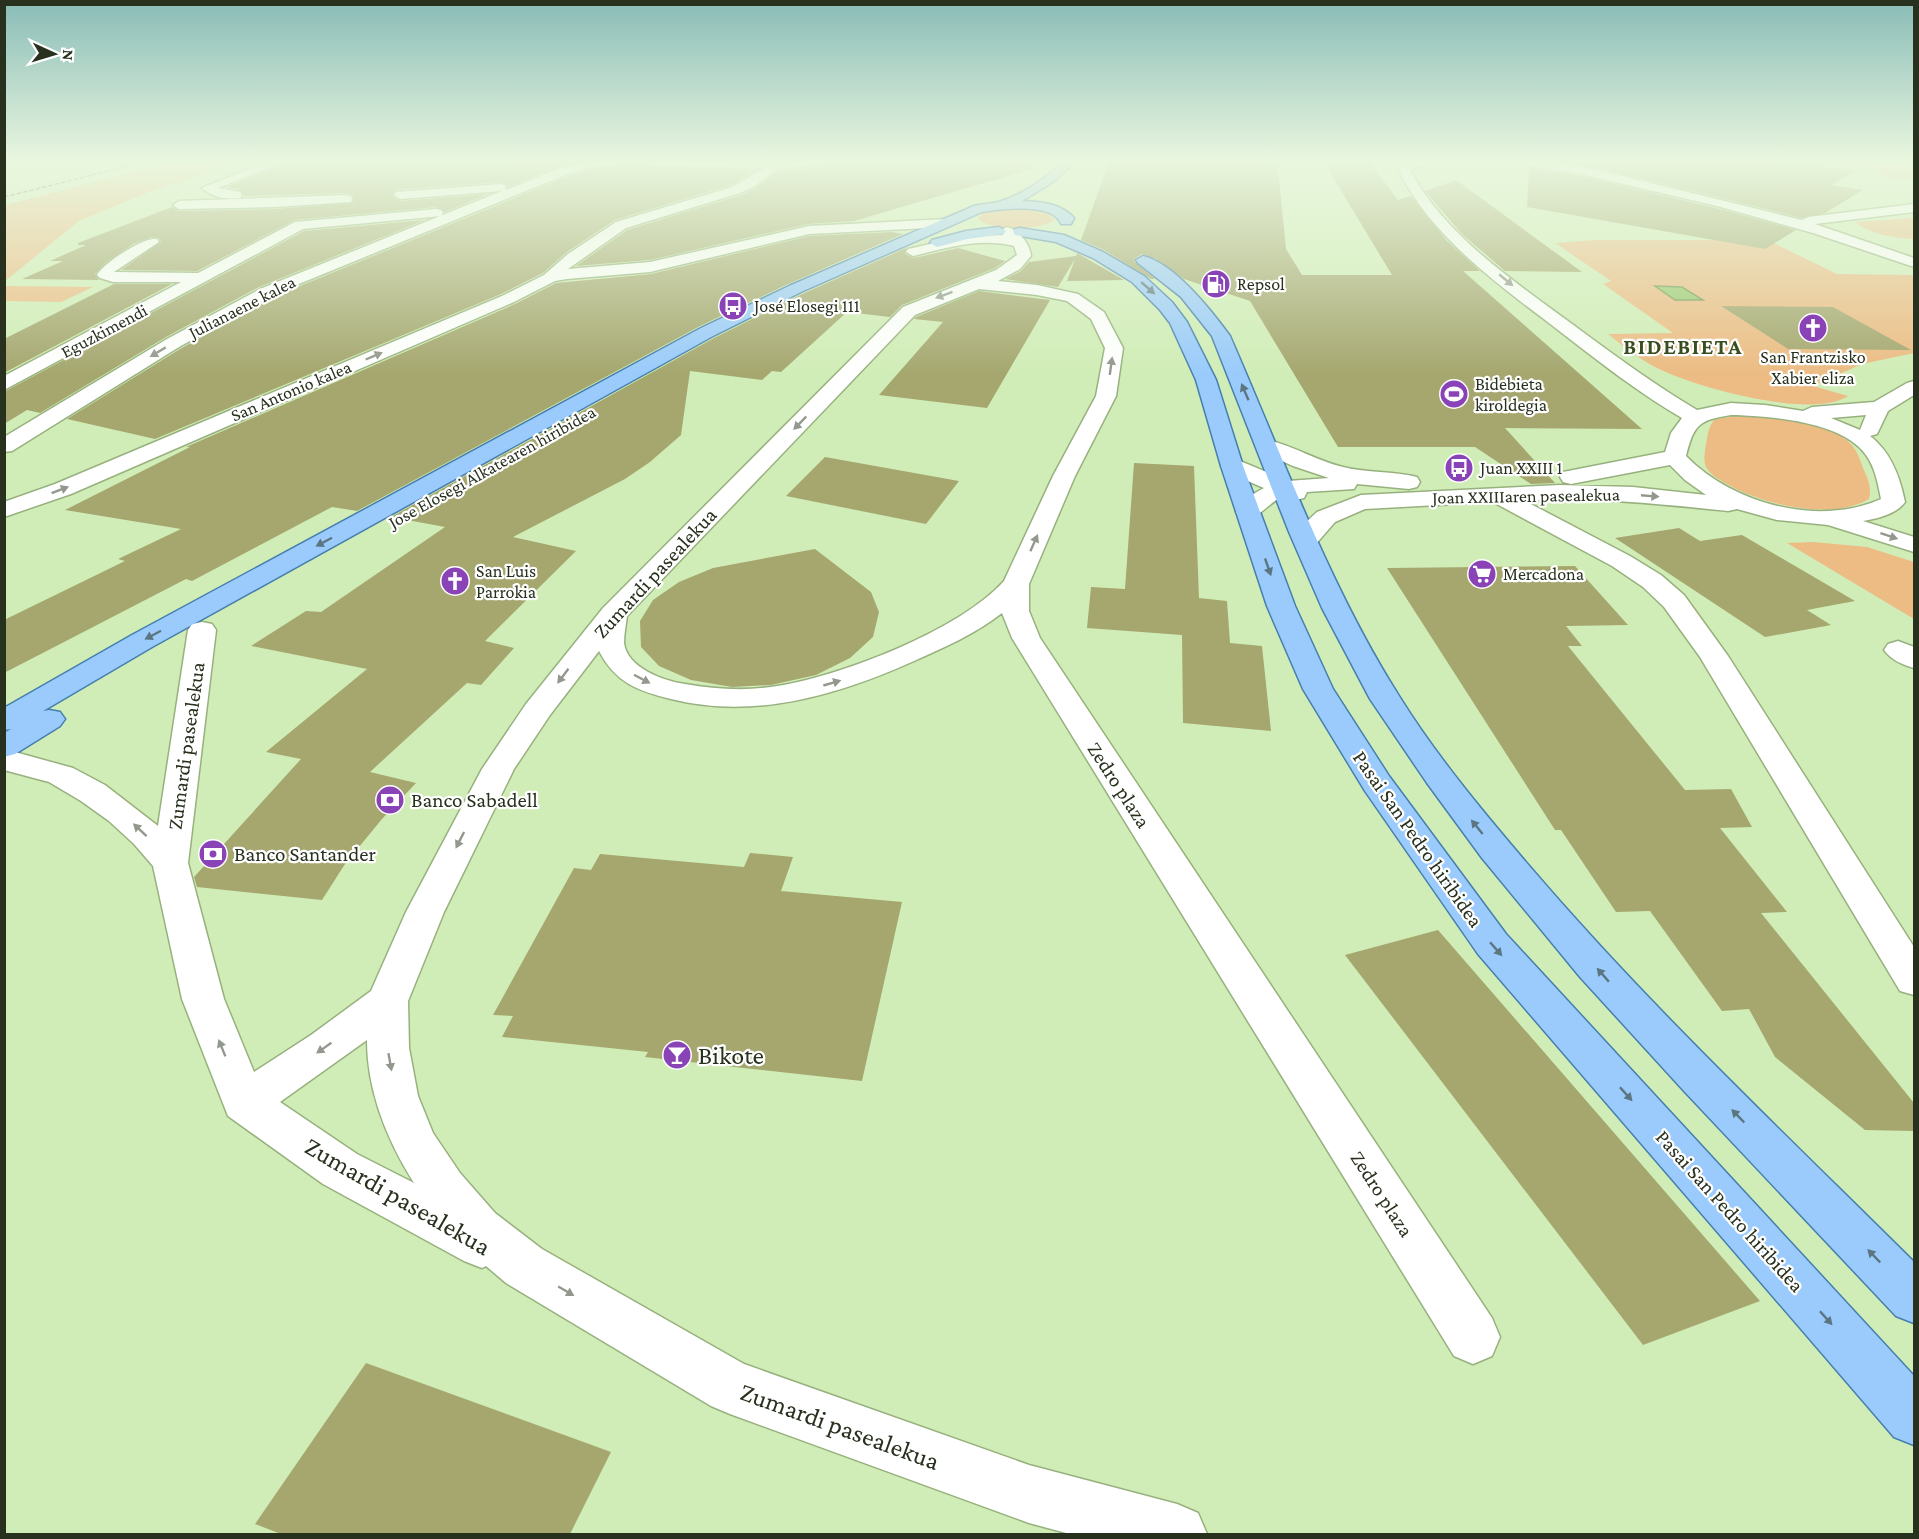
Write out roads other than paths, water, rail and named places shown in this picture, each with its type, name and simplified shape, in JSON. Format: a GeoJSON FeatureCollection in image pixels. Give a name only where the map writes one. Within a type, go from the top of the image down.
{"type":"FeatureCollection","features":[{"type":"Feature","properties":{"kind":"main road","name":"Jose Elosegi Alkatearen hiribidea"},"geometry":{"type":"LineString","coordinates":[[4,721],[142,641],[707,332],[795,289],[931,231]]}},
{"type":"Feature","properties":{"kind":"main road"},"geometry":{"type":"LineString","coordinates":[[996,231],[1012,234],[1039,231]]}},
{"type":"Feature","properties":{"kind":"main road"},"geometry":{"type":"LineString","coordinates":[[1091,231],[1110,243]]}},
{"type":"Feature","properties":{"kind":"main road","name":"Jose Elosegi Alkatearen hiribidea"},"geometry":{"type":"LineString","coordinates":[[4,747],[202,630],[745,326],[807,296],[913,252],[956,237],[1012,234]]}},
{"type":"Feature","properties":{"kind":"main road","name":"Pasai San Pedro hiribidea"},"geometry":{"type":"LineString","coordinates":[[1012,234],[1048,235],[1075,244],[1121,267],[1155,293],[1178,322],[1195,354],[1220,420],[1232,466],[1281,606],[1318,689],[1377,783],[1492,944],[1914,1417]]}},
{"type":"Feature","properties":{"kind":"main road"},"geometry":{"type":"LineString","coordinates":[[1131,253],[1167,275],[1197,303],[1221,336],[1306,540],[1356,646],[1401,721],[1457,802],[1521,882],[1618,993],[1914,1298]]}},
{"type":"Feature","properties":{"kind":"street","name":"Eguzkimendi"},"geometry":{"type":"LineString","coordinates":[[4,384],[203,278],[284,231]]}},
{"type":"Feature","properties":{"kind":"street","name":"Julianaene kalea"},"geometry":{"type":"LineString","coordinates":[[4,446],[244,303],[418,231]]}},
{"type":"Feature","properties":{"kind":"street","name":"San Antonio kalea"},"geometry":{"type":"LineString","coordinates":[[4,510],[63,489],[508,299],[550,278],[613,231]]}},
{"type":"Feature","properties":{"kind":"street"},"geometry":{"type":"LineString","coordinates":[[550,278],[567,274],[650,267],[805,231]]}},
{"type":"Feature","properties":{"kind":"street"},"geometry":{"type":"LineString","coordinates":[[1449,231],[1563,326],[1642,385],[1696,402],[1710,412],[1752,409],[1828,413],[1879,408],[1914,387]]}},
{"type":"Feature","properties":{"kind":"street"},"geometry":{"type":"LineString","coordinates":[[1822,231],[1914,263]]}},
{"type":"Feature","properties":{"kind":"street","name":"Zumardi pasealekua"},"geometry":{"type":"LineString","coordinates":[[524,1266],[478,1229],[443,1188],[415,1144],[396,1096],[388,1048],[387,1001],[424,912],[498,769],[543,702],[613,614],[909,311],[922,303],[996,276],[1020,261],[1025,250],[1012,234]]}},
{"type":"Feature","properties":{"kind":"street","name":"Eguzkimendi"},"geometry":{"type":"LineString","coordinates":[[152,242],[107,270],[105,274],[113,277],[203,278]]}},
{"type":"Feature","properties":{"kind":"street"},"geometry":{"type":"LineString","coordinates":[[571,260],[573,264],[580,267],[603,271]]}},
{"type":"Feature","properties":{"kind":"street","name":"Zedro plaza"},"geometry":{"type":"LineString","coordinates":[[974,284],[1037,290],[1072,297],[1098,316],[1114,348],[1106,396],[1064,476],[1016,584],[1015,610],[1026,638],[1473,1337]]}},
{"type":"Feature","properties":{"kind":"street"},"geometry":{"type":"LineString","coordinates":[[1696,402],[1675,456],[1684,469],[1700,482],[1758,507],[1824,518],[1914,545]]}},
{"type":"Feature","properties":{"kind":"street"},"geometry":{"type":"LineString","coordinates":[[1879,408],[1868,435],[1871,447],[1891,490],[1893,502],[1914,517]]}},
{"type":"Feature","properties":{"kind":"street"},"geometry":{"type":"LineString","coordinates":[[1777,412],[1834,427],[1871,447]]}},
{"type":"Feature","properties":{"kind":"street","name":"Joan XXIIIaren pasealekua"},"geometry":{"type":"LineString","coordinates":[[1268,446],[1296,460],[1323,469],[1396,482],[1565,478],[1675,456]]}},
{"type":"Feature","properties":{"kind":"street"},"geometry":{"type":"LineString","coordinates":[[1232,466],[1285,489],[1323,500],[1361,502]]}},
{"type":"Feature","properties":{"kind":"street"},"geometry":{"type":"LineString","coordinates":[[1248,512],[1258,500],[1285,489],[1396,482]]}},
{"type":"Feature","properties":{"kind":"street","name":"Joan XXIIIaren pasealekua"},"geometry":{"type":"LineString","coordinates":[[1306,540],[1314,528],[1326,517],[1361,502],[1560,492],[1632,494],[1758,507]]}},
{"type":"Feature","properties":{"kind":"street"},"geometry":{"type":"LineString","coordinates":[[1495,494],[1622,561],[1652,581],[1674,601],[1714,656],[1914,980]]}},
{"type":"Feature","properties":{"kind":"street"},"geometry":{"type":"LineString","coordinates":[[1824,518],[1864,515],[1882,509],[1893,502]]}},
{"type":"Feature","properties":{"kind":"street"},"geometry":{"type":"LineString","coordinates":[[613,614],[610,645],[626,671],[660,688],[712,698],[747,700],[809,689],[860,675],[958,630],[992,609],[1016,584]]}},
{"type":"Feature","properties":{"kind":"street"},"geometry":{"type":"LineString","coordinates":[[958,630],[976,627],[995,628],[1026,638]]}},
{"type":"Feature","properties":{"kind":"street","name":"Zumardi pasealekua"},"geometry":{"type":"LineString","coordinates":[[202,630],[170,863],[203,999],[244,1102],[340,1169],[524,1266],[729,1386],[1029,1494],[1178,1534]]}},
{"type":"Feature","properties":{"kind":"street","name":"Zumardi pasealekua"},"geometry":{"type":"LineString","coordinates":[[4,759],[61,775],[93,793],[138,828],[170,863]]}},
{"type":"Feature","properties":{"kind":"street"},"geometry":{"type":"LineString","coordinates":[[244,1102],[326,1047],[387,1001]]}},
{"type":"Feature","properties":{"kind":"place","name":"Repsol"},"geometry":{"type":"Point","coordinates":[1216,284]}},
{"type":"Feature","properties":{"kind":"place","name":"José Elosegi 111"},"geometry":{"type":"Point","coordinates":[733,306]}},
{"type":"Feature","properties":{"kind":"place","name":"San Frantzisko Xabier eliza"},"geometry":{"type":"Point","coordinates":[1813,328]}},
{"type":"Feature","properties":{"kind":"place","name":"Bidebieta kiroldegia"},"geometry":{"type":"Point","coordinates":[1454,394]}},
{"type":"Feature","properties":{"kind":"place","name":"Juan XXIII 1"},"geometry":{"type":"Point","coordinates":[1459,468]}},
{"type":"Feature","properties":{"kind":"place","name":"Mercadona"},"geometry":{"type":"Point","coordinates":[1482,574]}},
{"type":"Feature","properties":{"kind":"place","name":"San Luis Parrokia"},"geometry":{"type":"Point","coordinates":[455,581]}},
{"type":"Feature","properties":{"kind":"place","name":"Banco Sabadell"},"geometry":{"type":"Point","coordinates":[390,800]}},
{"type":"Feature","properties":{"kind":"place","name":"Banco Santander"},"geometry":{"type":"Point","coordinates":[213,854]}},
{"type":"Feature","properties":{"kind":"place","name":"Bikote"},"geometry":{"type":"Point","coordinates":[677,1055]}},
{"type":"Feature","properties":{"kind":"district","name":"BIDEBIETA"},"geometry":{"type":"Point","coordinates":[1683,346]}}]}
